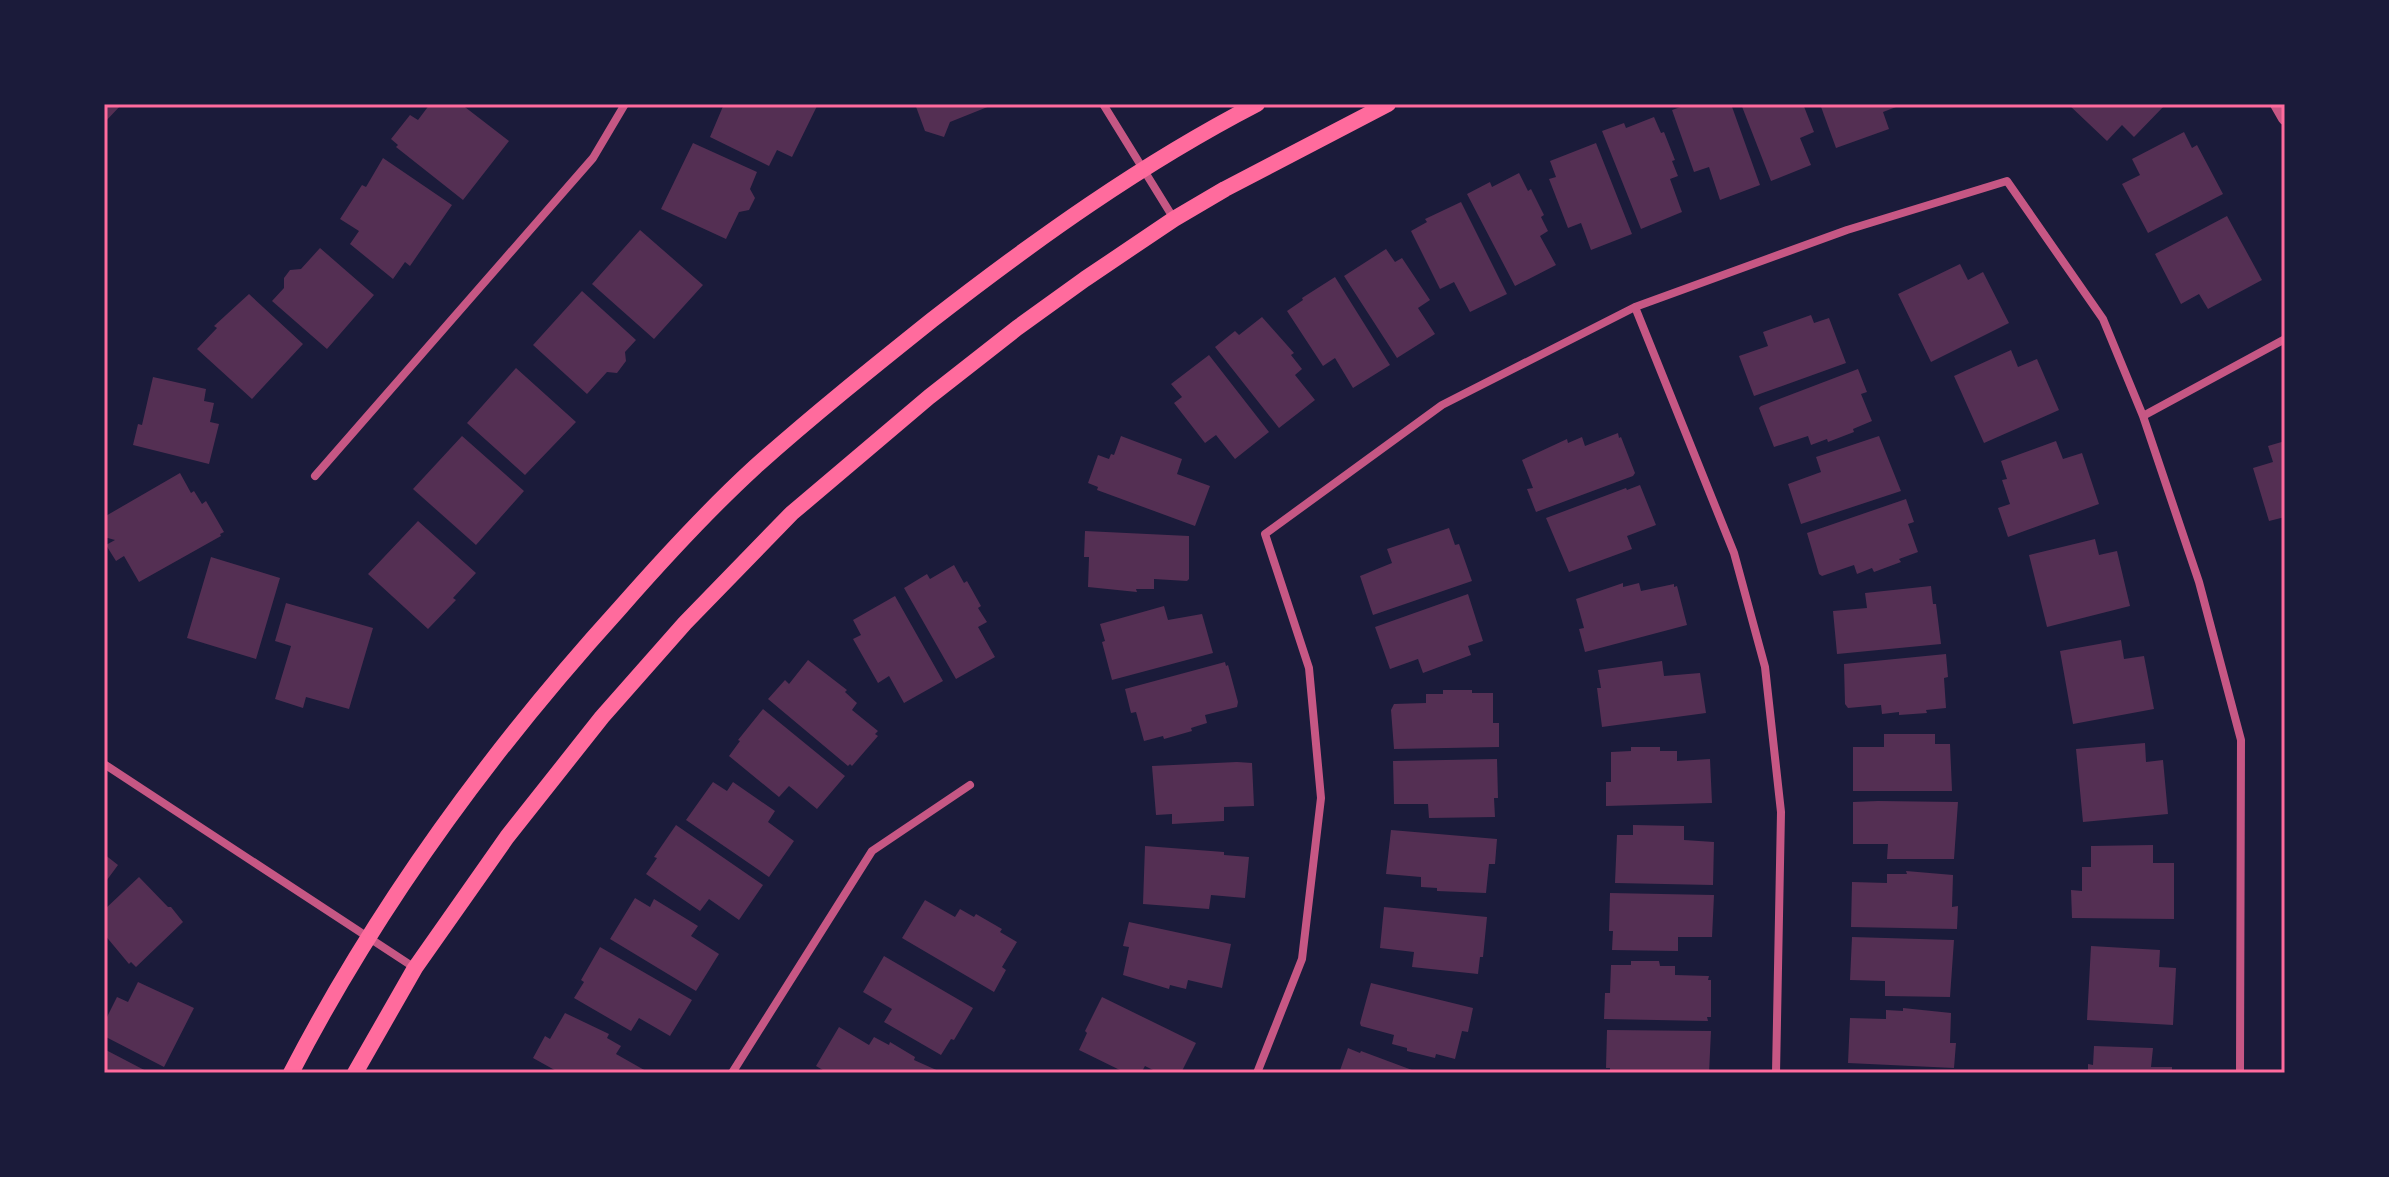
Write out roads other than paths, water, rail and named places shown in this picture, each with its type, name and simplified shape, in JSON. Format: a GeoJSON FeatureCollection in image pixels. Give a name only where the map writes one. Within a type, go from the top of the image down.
{"type":"FeatureCollection","features":[{"type":"Feature","properties":{"kind":"main road"},"geometry":{"type":"LineString","coordinates":[[291,1073],[367,935],[467,792],[560,674],[684,536],[755,468],[854,382],[974,287],[1142,167],[1257,104]]}},
{"type":"Feature","properties":{"kind":"main road"},"geometry":{"type":"LineString","coordinates":[[355,1073],[415,968],[507,837],[602,717],[685,623],[792,513],[865,449],[1017,328],[1174,219],[1239,181],[1388,104]]}},
{"type":"Feature","properties":{"kind":"street"},"geometry":{"type":"LineString","coordinates":[[315,476],[593,158],[625,104]]}},
{"type":"Feature","properties":{"kind":"street"},"geometry":{"type":"LineString","coordinates":[[1103,104],[1174,219]]}},
{"type":"Feature","properties":{"kind":"street"},"geometry":{"type":"LineString","coordinates":[[2277,104],[2285,118]]}},
{"type":"Feature","properties":{"kind":"street"},"geometry":{"type":"LineString","coordinates":[[1257,1073],[1302,959],[1321,798],[1309,668],[1265,534],[1442,405],[1635,307],[1847,230],[2007,181],[2103,319],[2143,416],[2199,582],[2241,740],[2240,1073]]}},
{"type":"Feature","properties":{"kind":"street"},"geometry":{"type":"LineString","coordinates":[[1635,307],[1734,553],[1765,667],[1781,812],[1776,1073]]}},
{"type":"Feature","properties":{"kind":"street"},"geometry":{"type":"LineString","coordinates":[[2143,416],[2285,339]]}},
{"type":"Feature","properties":{"kind":"street"},"geometry":{"type":"LineString","coordinates":[[104,764],[415,968]]}},
{"type":"Feature","properties":{"kind":"street"},"geometry":{"type":"LineString","coordinates":[[732,1073],[872,851],[970,785]]}}]}
